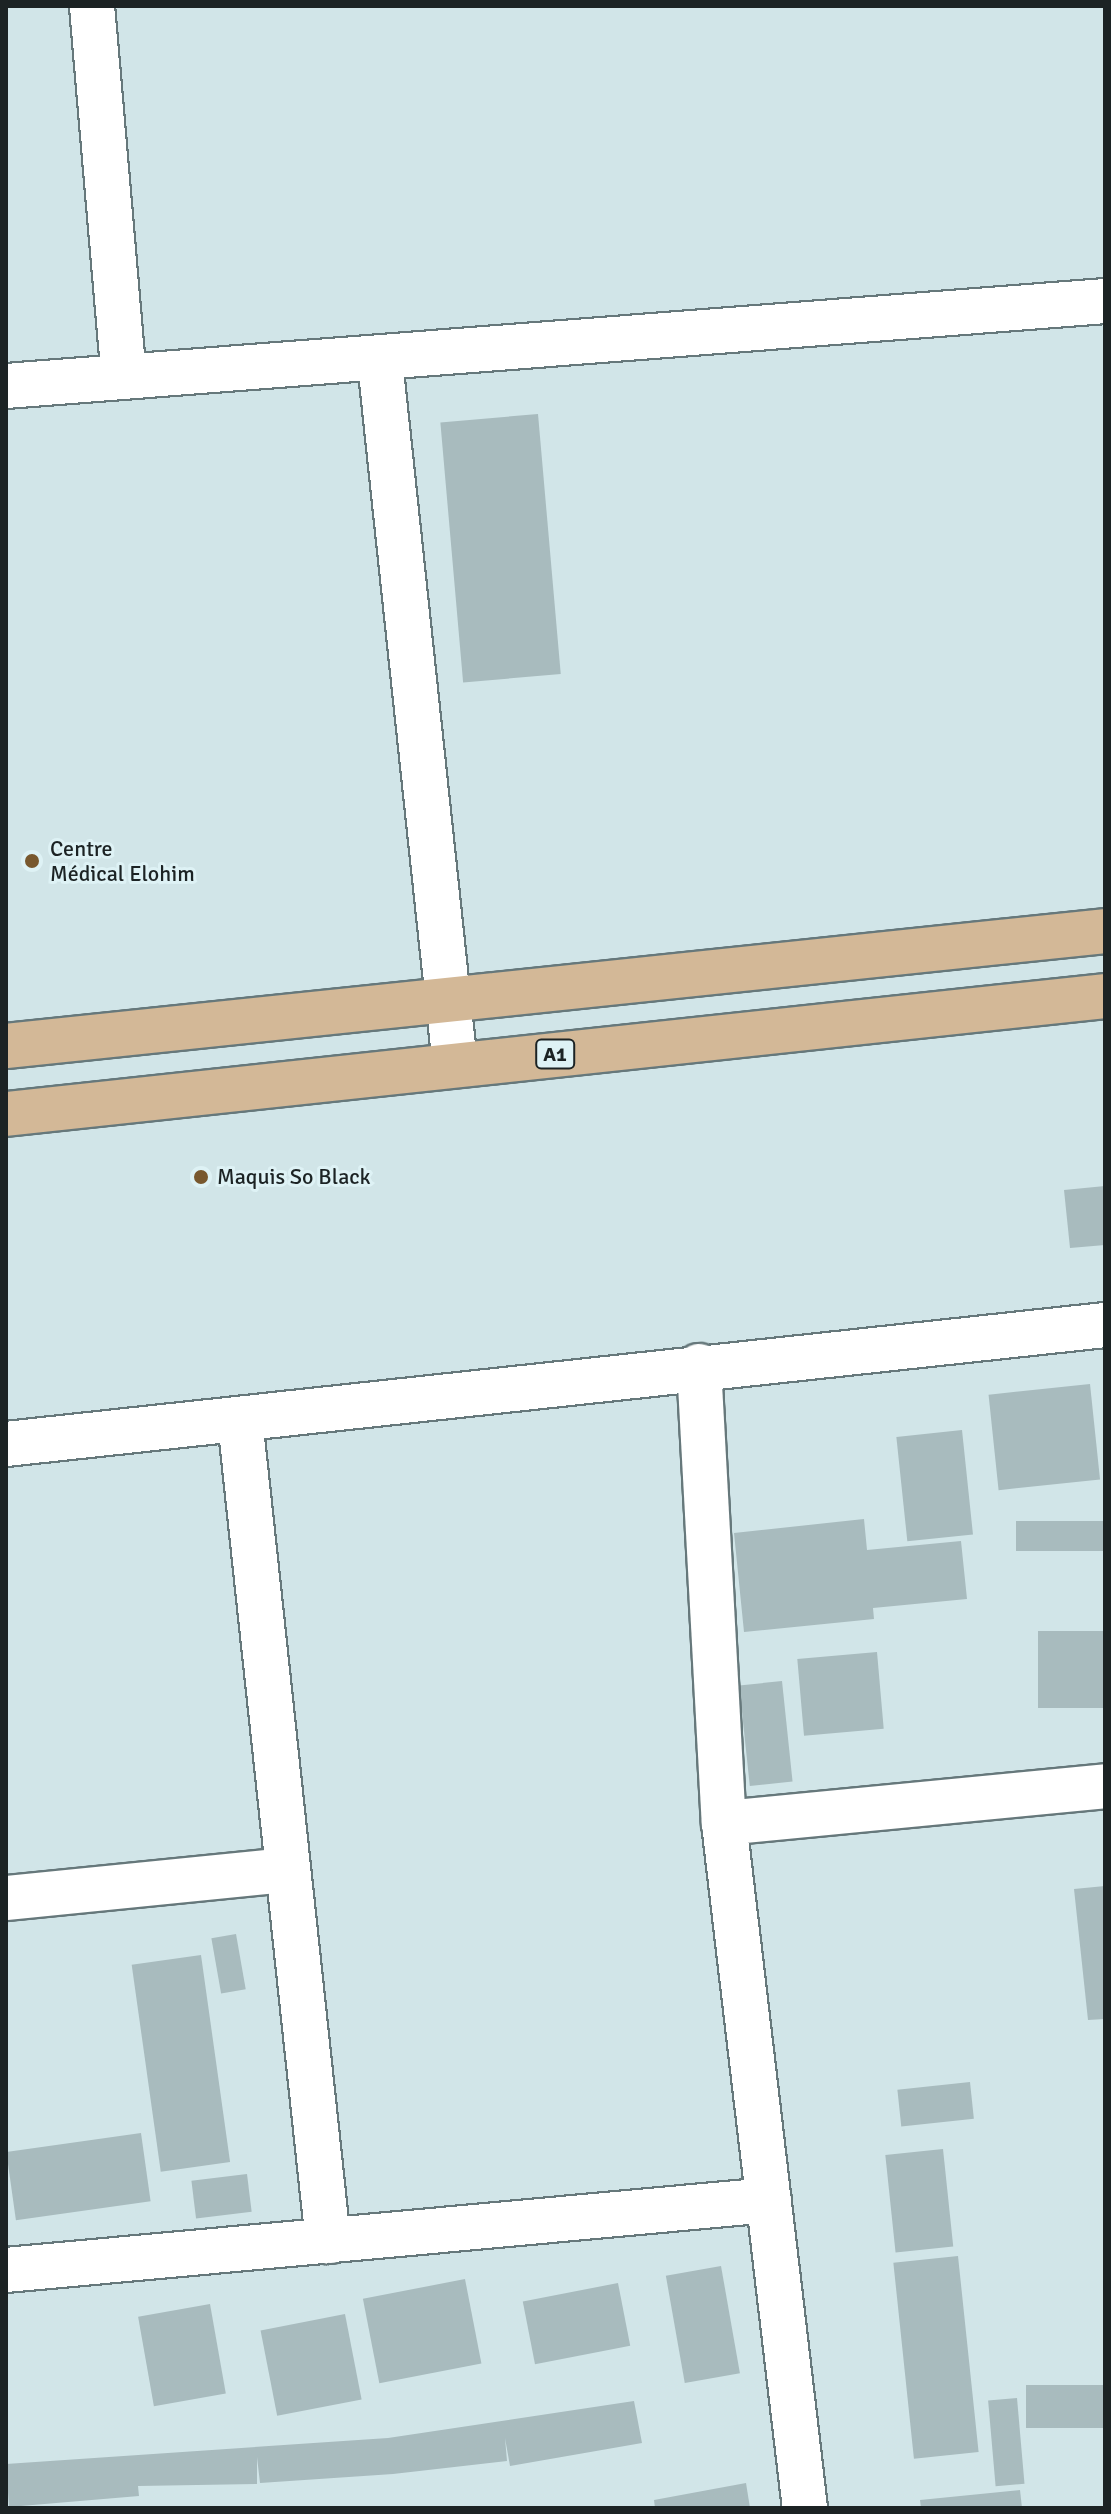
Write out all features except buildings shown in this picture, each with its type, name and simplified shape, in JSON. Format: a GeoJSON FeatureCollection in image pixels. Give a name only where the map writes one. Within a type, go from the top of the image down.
{"type":"FeatureCollection","features":[{"type":"Feature","properties":{"kind":"main road"},"geometry":{"type":"LineString","coordinates":[[6,1046],[453,996],[1105,931]]}},
{"type":"Feature","properties":{"kind":"main road","name":"A1"},"geometry":{"type":"LineString","coordinates":[[6,1114],[1105,996]]}},
{"type":"Feature","properties":{"kind":"street"},"geometry":{"type":"LineString","coordinates":[[92,6],[124,377]]}},
{"type":"Feature","properties":{"kind":"street"},"geometry":{"type":"LineString","coordinates":[[6,386],[380,362],[1105,301]]}},
{"type":"Feature","properties":{"kind":"street"},"geometry":{"type":"LineString","coordinates":[[380,362],[453,996],[455,1065]]}},
{"type":"Feature","properties":{"kind":"street"},"geometry":{"type":"LineString","coordinates":[[6,1444],[699,1366],[1105,1325]]}},
{"type":"Feature","properties":{"kind":"street"},"geometry":{"type":"LineString","coordinates":[[699,1366],[724,1823],[805,2508]]}},
{"type":"Feature","properties":{"kind":"street"},"geometry":{"type":"LineString","coordinates":[[240,1420],[328,2241]]}},
{"type":"Feature","properties":{"kind":"street"},"geometry":{"type":"LineString","coordinates":[[724,1823],[1105,1786]]}},
{"type":"Feature","properties":{"kind":"street"},"geometry":{"type":"LineString","coordinates":[[6,1898],[286,1870]]}},
{"type":"Feature","properties":{"kind":"street"},"geometry":{"type":"LineString","coordinates":[[6,2270],[769,2200]]}},
{"type":"Feature","properties":{"kind":"place","name":"Centre Médical Elohim"},"geometry":{"type":"Point","coordinates":[32,861]}},
{"type":"Feature","properties":{"kind":"place","name":"Maquis So Black"},"geometry":{"type":"Point","coordinates":[201,1177]}}]}
